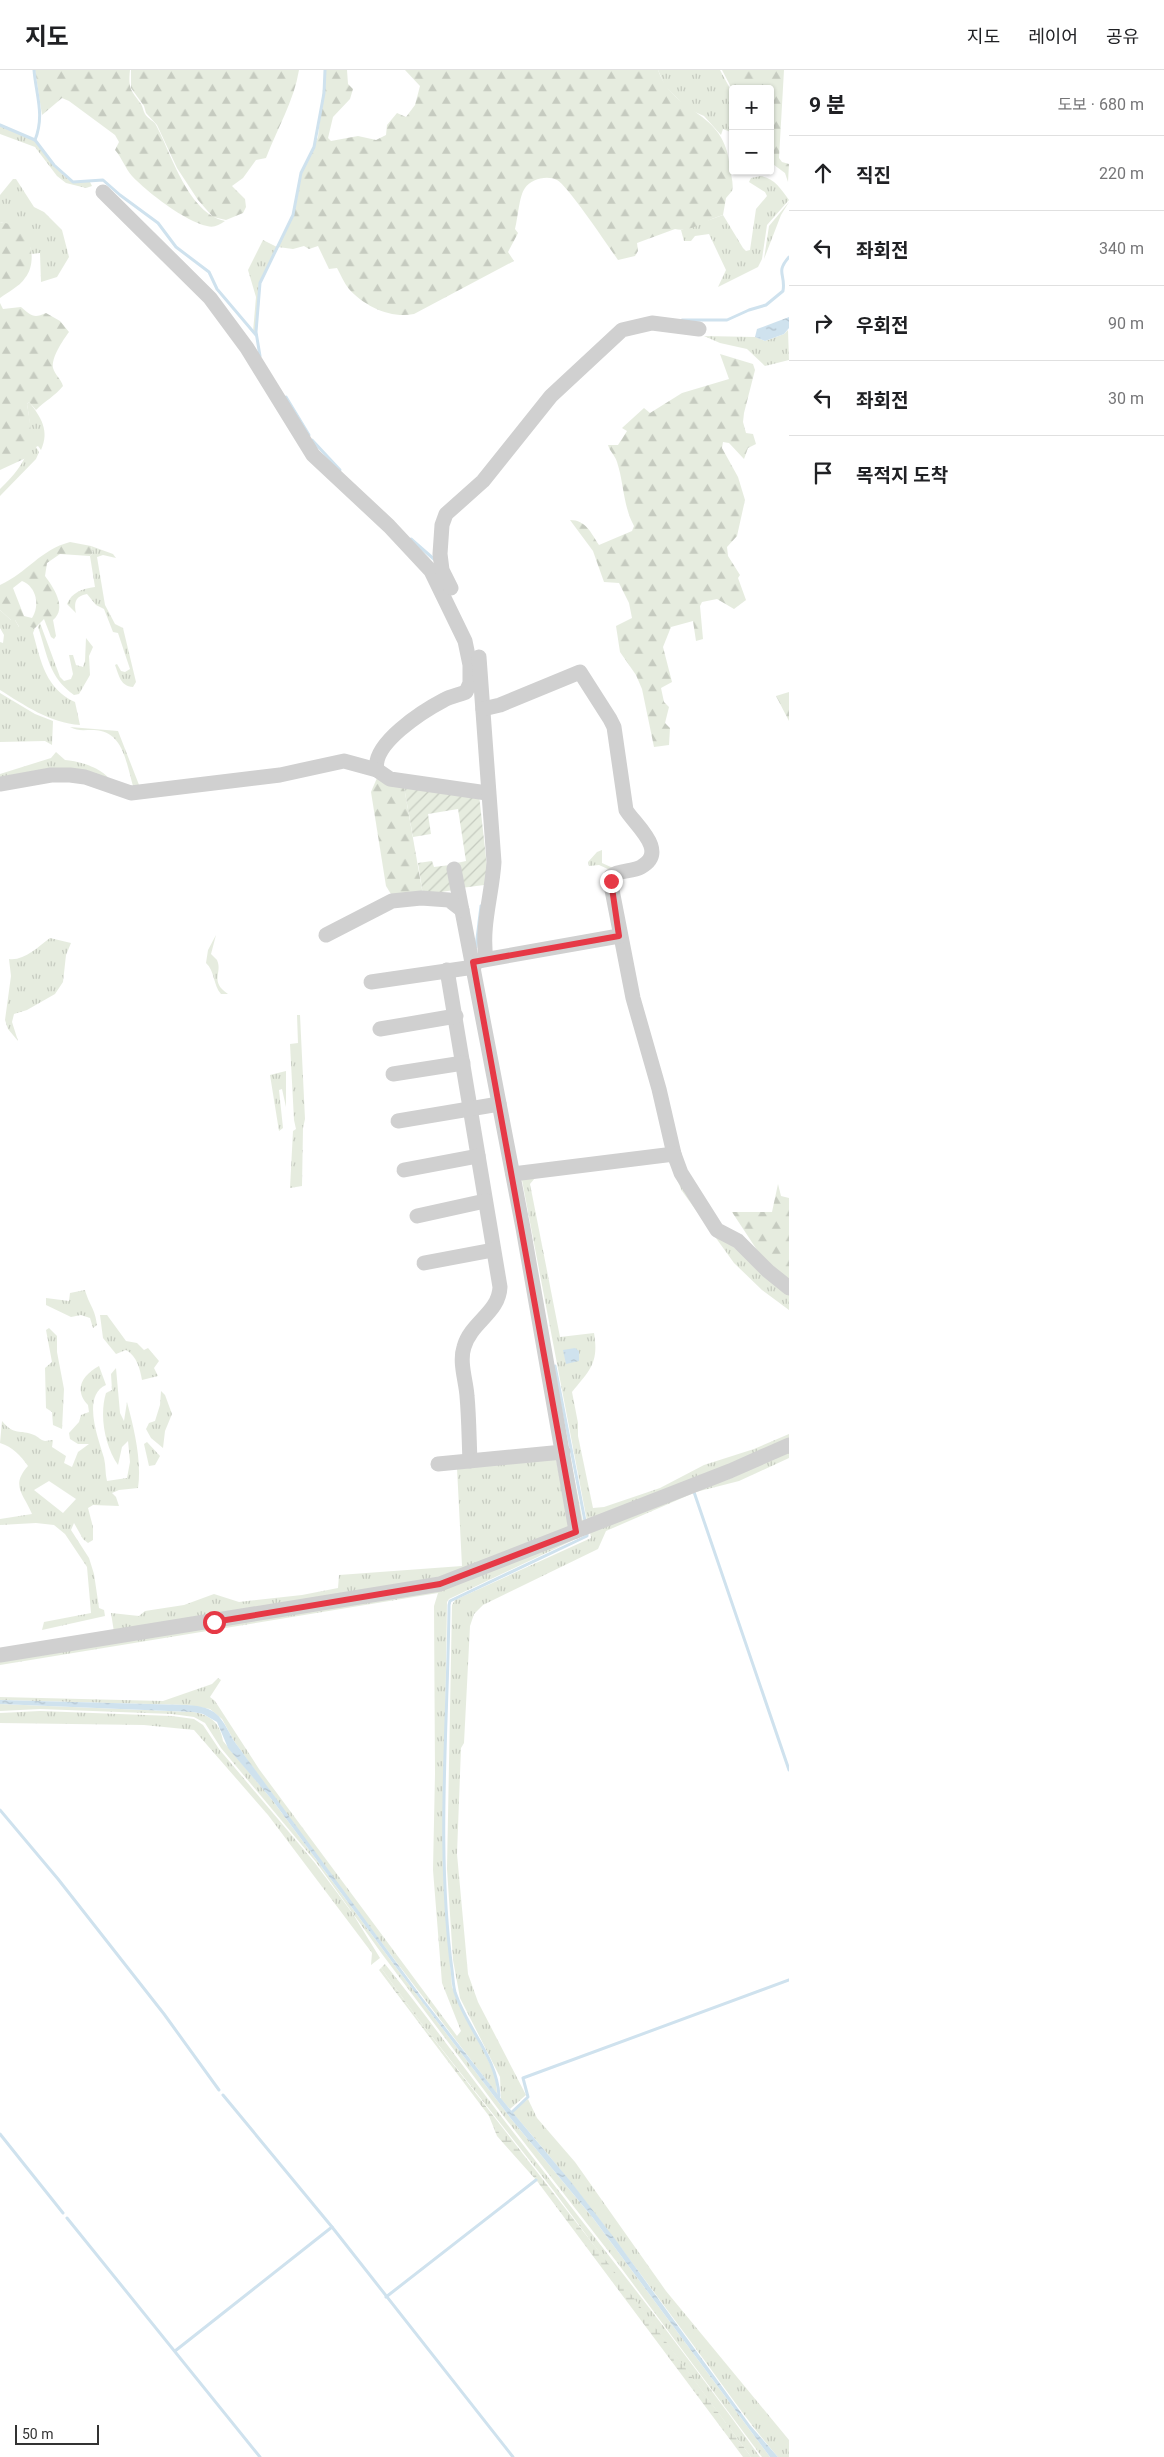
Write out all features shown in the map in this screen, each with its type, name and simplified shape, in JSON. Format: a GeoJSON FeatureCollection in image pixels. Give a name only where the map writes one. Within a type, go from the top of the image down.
{"type":"FeatureCollection","features":[{"type":"Feature","properties":{"kind":"street"},"geometry":{"type":"LineString","coordinates":[[103,192],[210,298],[247,348],[313,455],[390,526],[432,571],[452,612],[465,641],[470,665],[470,683],[466,692],[445,699],[385,743],[375,762],[377,770]]}},
{"type":"Feature","properties":{"kind":"street"},"geometry":{"type":"LineString","coordinates":[[477,963],[492,886],[494,862],[487,793],[483,709],[478,650],[461,607],[442,570],[440,554],[442,525],[446,514],[483,481],[551,396],[622,330],[652,323],[699,329]]}},
{"type":"Feature","properties":{"kind":"street"},"geometry":{"type":"LineString","coordinates":[[483,709],[500,705],[580,672],[610,719],[614,727],[626,810],[633,822],[647,836],[651,846],[649,861],[640,868],[627,870],[611,876],[619,936],[674,1154],[687,1186],[717,1230],[742,1244],[768,1271],[789,1288]]}},
{"type":"Feature","properties":{"kind":"street"},"geometry":{"type":"LineString","coordinates":[[0,784],[51,775],[70,775],[84,777],[131,793],[280,775],[344,761],[377,770],[390,779],[487,793]]}},
{"type":"Feature","properties":{"kind":"street"},"geometry":{"type":"LineString","coordinates":[[454,869],[462,910],[477,963],[499,1104],[564,1452],[576,1532]]}},
{"type":"Feature","properties":{"kind":"street"},"geometry":{"type":"LineString","coordinates":[[326,935],[392,902],[421,898],[450,900],[462,910]]}},
{"type":"Feature","properties":{"kind":"street"},"geometry":{"type":"LineString","coordinates":[[370,982],[447,970],[619,936]]}},
{"type":"Feature","properties":{"kind":"street"},"geometry":{"type":"LineString","coordinates":[[447,970],[500,1287],[500,1296],[491,1312],[475,1325],[464,1346],[462,1355],[467,1397],[470,1461]]}},
{"type":"Feature","properties":{"kind":"street"},"geometry":{"type":"LineString","coordinates":[[380,1029],[456,1016]]}},
{"type":"Feature","properties":{"kind":"street"},"geometry":{"type":"LineString","coordinates":[[394,1074],[463,1063]]}},
{"type":"Feature","properties":{"kind":"street"},"geometry":{"type":"LineString","coordinates":[[398,1121],[499,1104]]}},
{"type":"Feature","properties":{"kind":"street"},"geometry":{"type":"LineString","coordinates":[[513,1174],[674,1154]]}},
{"type":"Feature","properties":{"kind":"street"},"geometry":{"type":"LineString","coordinates":[[404,1170],[478,1156]]}},
{"type":"Feature","properties":{"kind":"street"},"geometry":{"type":"LineString","coordinates":[[417,1216],[485,1201]]}},
{"type":"Feature","properties":{"kind":"street"},"geometry":{"type":"LineString","coordinates":[[424,1263],[493,1250]]}},
{"type":"Feature","properties":{"kind":"street"},"geometry":{"type":"LineString","coordinates":[[0,1655],[440,1584],[730,1471],[789,1445]]}},
{"type":"Feature","properties":{"kind":"street"},"geometry":{"type":"LineString","coordinates":[[438,1464],[564,1452]]}},
{"type":"Feature","properties":{"kind":"green space"},"geometry":{"type":"Polygon","coordinates":[[[35,70],[130,70],[129,81],[131,89],[142,105],[145,114],[156,125],[191,195],[212,216],[225,221],[212,227],[198,223],[178,213],[157,198],[127,170],[115,150],[119,142],[115,135],[69,101],[62,98],[42,115],[35,70]]]}},
{"type":"Feature","properties":{"kind":"green space"},"geometry":{"type":"Polygon","coordinates":[[[131,70],[299,70],[289,104],[266,158],[256,160],[243,178],[232,186],[245,199],[246,207],[243,213],[226,220],[213,217],[198,200],[177,168],[157,125],[146,113],[144,106],[131,88],[131,70]]]}},
{"type":"Feature","properties":{"kind":"green space"},"geometry":{"type":"Polygon","coordinates":[[[325,70],[347,70],[348,84],[353,89],[350,99],[333,117],[328,138],[331,141],[358,136],[376,140],[386,135],[387,125],[397,113],[406,117],[415,105],[420,86],[405,70],[658,70],[666,85],[676,97],[710,123],[719,134],[726,148],[729,175],[731,175],[733,186],[732,191],[726,198],[723,215],[687,229],[675,229],[637,243],[638,251],[635,256],[618,260],[578,204],[557,180],[544,178],[535,180],[525,188],[521,196],[515,229],[518,233],[508,252],[514,261],[414,314],[396,315],[378,310],[355,295],[347,287],[337,268],[329,269],[318,246],[309,249],[304,246],[293,249],[278,247],[293,215],[301,173],[318,137],[325,70]]]}},
{"type":"Feature","properties":{"kind":"green space"},"geometry":{"type":"Polygon","coordinates":[[[658,70],[720,70],[729,87],[729,131],[723,129],[721,135],[704,116],[688,109],[665,86],[658,70]]]}},
{"type":"Feature","properties":{"kind":"green space"},"geometry":{"type":"Polygon","coordinates":[[[722,70],[784,70],[779,158],[782,162],[789,164],[788,182],[785,173],[774,165],[774,85],[730,85],[722,70]]]}},
{"type":"Feature","properties":{"kind":"green space"},"geometry":{"type":"Polygon","coordinates":[[[0,126],[35,140],[54,166],[73,182],[90,182],[92,186],[86,188],[66,183],[57,176],[35,147],[0,134],[0,126]]]}},
{"type":"Feature","properties":{"kind":"green space"},"geometry":{"type":"Polygon","coordinates":[[[761,176],[774,182],[789,200],[767,225],[762,259],[758,267],[718,287],[726,270],[709,234],[695,236],[691,241],[684,241],[681,230],[723,215],[743,248],[746,251],[750,250],[756,209],[767,196],[765,192],[749,182],[751,178],[761,176]]]}},
{"type":"Feature","properties":{"kind":"green space"},"geometry":{"type":"Polygon","coordinates":[[[13,179],[16,179],[34,207],[44,212],[62,230],[69,257],[57,277],[41,282],[40,253],[32,254],[28,241],[21,232],[12,226],[0,222],[0,195],[13,179]]]}},
{"type":"Feature","properties":{"kind":"green space"},"geometry":{"type":"Polygon","coordinates":[[[789,202],[781,215],[764,259],[769,226],[789,202]]]}},
{"type":"Feature","properties":{"kind":"green space"},"geometry":{"type":"Polygon","coordinates":[[[0,222],[17,226],[24,232],[30,245],[32,259],[31,266],[23,281],[0,298],[0,222]]]}},
{"type":"Feature","properties":{"kind":"green space"},"geometry":{"type":"Polygon","coordinates":[[[263,240],[277,247],[260,283],[255,333],[253,332],[256,297],[248,270],[263,240]]]}},
{"type":"Feature","properties":{"kind":"green space"},"geometry":{"type":"Polygon","coordinates":[[[0,303],[3,309],[21,307],[35,316],[46,313],[60,321],[69,332],[58,349],[53,364],[53,368],[63,386],[36,410],[29,402],[27,404],[31,438],[26,458],[0,470],[0,303]]]}},
{"type":"Feature","properties":{"kind":"green space"},"geometry":{"type":"Polygon","coordinates":[[[788,330],[789,360],[765,366],[747,349],[720,343],[704,336],[755,337],[765,341],[784,334],[788,330]]]}},
{"type":"Feature","properties":{"kind":"green space"},"geometry":{"type":"Polygon","coordinates":[[[720,354],[753,364],[755,370],[743,422],[746,433],[753,434],[756,444],[748,448],[744,459],[729,443],[723,442],[722,448],[738,477],[745,500],[737,536],[727,547],[728,556],[740,575],[738,578],[746,600],[734,609],[717,599],[702,602],[700,606],[703,639],[696,641],[693,621],[671,627],[663,647],[672,682],[661,688],[664,702],[669,707],[665,723],[670,728],[669,745],[654,747],[642,689],[636,675],[620,652],[616,626],[632,618],[629,603],[619,583],[604,582],[593,551],[570,520],[584,525],[599,545],[632,531],[634,526],[628,511],[619,470],[608,445],[618,445],[627,431],[622,428],[644,408],[650,413],[682,393],[729,379],[720,354]]]}},
{"type":"Feature","properties":{"kind":"green space"},"geometry":{"type":"Polygon","coordinates":[[[29,402],[43,424],[44,443],[41,450],[38,446],[36,447],[39,452],[36,459],[0,496],[0,489],[18,469],[27,451],[30,430],[27,404],[29,402]]]}},
{"type":"Feature","properties":{"kind":"green space"},"geometry":{"type":"Polygon","coordinates":[[[70,542],[91,546],[93,553],[90,556],[60,554],[47,563],[45,576],[58,598],[59,604],[59,610],[53,620],[56,636],[54,639],[51,637],[44,619],[35,628],[25,626],[21,630],[15,620],[11,620],[0,610],[0,585],[19,574],[50,550],[70,542]],[[22,581],[13,588],[24,616],[32,618],[36,608],[36,597],[27,584],[22,581]]]}},
{"type":"Feature","properties":{"kind":"green space"},"geometry":{"type":"Polygon","coordinates":[[[91,546],[113,554],[116,558],[103,555],[97,557],[105,605],[115,624],[123,628],[136,682],[133,687],[125,685],[115,665],[117,664],[121,671],[125,672],[130,669],[118,633],[113,632],[104,609],[96,605],[87,594],[80,596],[76,600],[76,613],[67,604],[78,592],[95,587],[90,556],[93,553],[91,546]]]}},
{"type":"Feature","properties":{"kind":"green space"},"geometry":{"type":"Polygon","coordinates":[[[0,610],[11,620],[15,620],[19,627],[29,625],[35,628],[33,633],[46,674],[57,690],[75,702],[80,725],[69,724],[48,717],[0,690],[0,642],[3,643],[4,635],[0,628],[0,610]]]}},
{"type":"Feature","properties":{"kind":"green space"},"geometry":{"type":"Polygon","coordinates":[[[40,623],[60,677],[64,681],[71,679],[73,674],[69,655],[73,655],[76,665],[83,667],[86,638],[93,647],[89,656],[90,675],[79,694],[74,695],[65,688],[54,673],[38,627],[40,623]]]}},
{"type":"Feature","properties":{"kind":"green space"},"geometry":{"type":"Polygon","coordinates":[[[789,692],[789,721],[776,696],[789,692]]]}},
{"type":"Feature","properties":{"kind":"green space"},"geometry":{"type":"Polygon","coordinates":[[[0,693],[35,714],[53,721],[52,745],[45,741],[0,742],[0,693]]]}},
{"type":"Feature","properties":{"kind":"green space"},"geometry":{"type":"Polygon","coordinates":[[[70,727],[118,731],[141,790],[133,786],[120,745],[115,739],[101,731],[78,730],[70,727]]]}},
{"type":"Feature","properties":{"kind":"green space"},"geometry":{"type":"Polygon","coordinates":[[[56,752],[65,760],[85,764],[99,770],[110,779],[113,785],[85,775],[0,782],[0,774],[51,758],[56,752]]]}},
{"type":"Feature","properties":{"kind":"green space"},"geometry":{"type":"Polygon","coordinates":[[[377,778],[404,787],[423,895],[394,899],[386,886],[371,792],[377,778]]]}},
{"type":"Feature","properties":{"kind":"green space"},"geometry":{"type":"Polygon","coordinates":[[[404,787],[479,795],[488,875],[484,885],[461,888],[457,863],[466,861],[458,809],[428,814],[431,834],[413,837],[404,787]]]}},
{"type":"Feature","properties":{"kind":"green space"},"geometry":{"type":"Polygon","coordinates":[[[602,850],[602,863],[613,868],[610,870],[599,865],[589,866],[588,862],[597,852],[602,850]]]}},
{"type":"Feature","properties":{"kind":"green space"},"geometry":{"type":"Polygon","coordinates":[[[432,861],[434,867],[450,865],[454,890],[423,895],[418,863],[432,861]]]}},
{"type":"Feature","properties":{"kind":"green space"},"geometry":{"type":"Polygon","coordinates":[[[216,935],[211,954],[217,960],[219,985],[228,994],[221,994],[218,990],[211,970],[206,963],[208,950],[216,935]]]}},
{"type":"Feature","properties":{"kind":"green space"},"geometry":{"type":"Polygon","coordinates":[[[50,938],[71,943],[66,955],[63,982],[55,994],[27,1010],[14,1014],[12,1022],[18,1041],[8,1029],[5,1020],[11,976],[9,959],[25,956],[50,938]]]}},
{"type":"Feature","properties":{"kind":"green space"},"geometry":{"type":"Polygon","coordinates":[[[297,1015],[300,1015],[305,1119],[303,1128],[302,1186],[290,1188],[293,1131],[296,1129],[290,1044],[298,1043],[297,1015]]]}},
{"type":"Feature","properties":{"kind":"green space"},"geometry":{"type":"Polygon","coordinates":[[[286,1071],[286,1107],[282,1089],[279,1090],[283,1128],[279,1131],[270,1075],[286,1071]]]}},
{"type":"Feature","properties":{"kind":"green space"},"geometry":{"type":"Polygon","coordinates":[[[667,1157],[714,1231],[789,1291],[789,1310],[762,1290],[734,1263],[682,1191],[667,1157]]]}},
{"type":"Feature","properties":{"kind":"green space"},"geometry":{"type":"Polygon","coordinates":[[[540,1172],[530,1184],[560,1337],[594,1333],[595,1352],[592,1366],[572,1392],[578,1423],[578,1436],[593,1508],[604,1507],[660,1488],[704,1465],[754,1449],[789,1434],[789,1443],[577,1528],[549,1348],[583,1522],[587,1521],[521,1175],[540,1172]]]}},
{"type":"Feature","properties":{"kind":"green space"},"geometry":{"type":"Polygon","coordinates":[[[778,1184],[781,1196],[789,1198],[789,1285],[759,1253],[732,1212],[772,1212],[778,1184]]]}},
{"type":"Feature","properties":{"kind":"green space"},"geometry":{"type":"Polygon","coordinates":[[[85,1290],[96,1319],[97,1325],[93,1328],[90,1318],[81,1315],[71,1317],[46,1305],[46,1298],[69,1301],[70,1293],[85,1290]]]}},
{"type":"Feature","properties":{"kind":"green space"},"geometry":{"type":"Polygon","coordinates":[[[100,1315],[107,1315],[126,1341],[137,1343],[144,1350],[148,1348],[159,1361],[154,1368],[158,1376],[142,1380],[137,1363],[130,1353],[126,1350],[116,1354],[103,1338],[100,1315]]]}},
{"type":"Feature","properties":{"kind":"green space"},"geometry":{"type":"Polygon","coordinates":[[[49,1328],[57,1336],[57,1352],[64,1389],[62,1429],[53,1425],[52,1412],[46,1408],[45,1368],[52,1362],[46,1330],[49,1328]]]}},
{"type":"Feature","properties":{"kind":"green space"},"geometry":{"type":"Polygon","coordinates":[[[99,1366],[106,1385],[94,1399],[93,1408],[96,1430],[105,1461],[107,1481],[127,1478],[130,1462],[128,1441],[122,1447],[118,1465],[113,1457],[104,1430],[104,1402],[106,1393],[112,1390],[111,1374],[116,1368],[120,1413],[124,1421],[127,1402],[135,1434],[139,1467],[138,1488],[119,1490],[112,1493],[116,1497],[119,1506],[93,1505],[88,1508],[93,1527],[93,1540],[88,1543],[83,1539],[74,1523],[71,1530],[89,1558],[94,1574],[99,1608],[104,1610],[105,1616],[42,1630],[44,1622],[91,1613],[87,1567],[65,1534],[54,1525],[36,1523],[0,1525],[0,1519],[32,1514],[19,1485],[20,1479],[28,1466],[16,1452],[0,1443],[2,1421],[10,1429],[29,1433],[45,1441],[53,1440],[52,1447],[66,1456],[64,1463],[72,1467],[78,1452],[89,1444],[78,1444],[70,1439],[69,1433],[79,1422],[81,1415],[89,1412],[88,1405],[81,1393],[81,1388],[85,1378],[99,1366]],[[49,1481],[34,1490],[63,1513],[76,1499],[49,1481]]]}},
{"type":"Feature","properties":{"kind":"green space"},"geometry":{"type":"Polygon","coordinates":[[[161,1391],[165,1395],[172,1414],[165,1431],[163,1448],[151,1438],[146,1429],[149,1423],[155,1421],[160,1405],[161,1391]]]}},
{"type":"Feature","properties":{"kind":"green space"},"geometry":{"type":"Polygon","coordinates":[[[147,1442],[160,1456],[155,1465],[149,1466],[144,1444],[147,1442]]]}},
{"type":"Feature","properties":{"kind":"green space"},"geometry":{"type":"Polygon","coordinates":[[[789,1451],[789,1458],[739,1481],[696,1492],[606,1531],[598,1549],[483,1605],[474,1614],[470,1626],[464,1743],[461,1748],[457,1854],[468,1974],[478,2002],[526,2095],[510,2109],[501,2099],[500,2077],[460,1998],[453,1960],[447,1869],[452,1605],[455,1600],[591,1538],[590,1532],[694,1490],[727,1480],[789,1451]]]}},
{"type":"Feature","properties":{"kind":"green space"},"geometry":{"type":"Polygon","coordinates":[[[556,1459],[569,1525],[566,1530],[446,1579],[114,1632],[111,1613],[139,1616],[145,1611],[184,1605],[214,1594],[239,1602],[302,1595],[338,1588],[339,1575],[462,1566],[457,1468],[556,1459]]]}},
{"type":"Feature","properties":{"kind":"green space"},"geometry":{"type":"Polygon","coordinates":[[[584,1535],[449,1599],[447,1602],[443,1869],[452,1987],[496,2078],[497,2094],[330,1875],[234,1741],[222,1719],[210,1709],[187,1705],[0,1700],[0,1697],[163,1701],[212,1684],[218,1678],[221,1680],[210,1697],[215,1701],[259,1769],[457,2036],[461,2031],[442,1983],[433,1870],[435,1774],[434,1606],[438,1593],[0,1665],[0,1660],[441,1589],[584,1535]]]}},
{"type":"Feature","properties":{"kind":"green space"},"geometry":{"type":"Polygon","coordinates":[[[0,1704],[193,1712],[205,1715],[214,1721],[220,1729],[223,1741],[273,1801],[512,2120],[593,2218],[770,2457],[762,2457],[616,2261],[505,2118],[382,1954],[316,1862],[221,1748],[205,1723],[194,1717],[172,1714],[40,1709],[0,1711],[0,1704]]]}},
{"type":"Feature","properties":{"kind":"green space"},"geometry":{"type":"Polygon","coordinates":[[[40,1711],[172,1716],[194,1719],[203,1725],[219,1749],[315,1863],[353,1914],[380,1958],[371,1965],[372,1953],[268,1815],[194,1730],[144,1725],[0,1723],[0,1713],[40,1711]]]}},
{"type":"Feature","properties":{"kind":"green space"},"geometry":{"type":"Polygon","coordinates":[[[385,1964],[666,2329],[760,2457],[751,2457],[553,2190],[418,2019],[381,1968],[385,1964]]]}},
{"type":"Feature","properties":{"kind":"green space"},"geometry":{"type":"Polygon","coordinates":[[[381,1968],[418,2019],[611,2267],[751,2457],[743,2457],[537,2181],[497,2136],[489,2116],[379,1970],[381,1968]]]}},
{"type":"Feature","properties":{"kind":"green space"},"geometry":{"type":"Polygon","coordinates":[[[528,2099],[537,2118],[575,2162],[666,2291],[789,2440],[789,2457],[778,2457],[766,2443],[604,2225],[512,2112],[528,2099]]]}},
{"type":"Feature","properties":{"kind":"water"},"geometry":{"type":"Polygon","coordinates":[[[789,317],[789,328],[784,334],[765,341],[755,337],[757,329],[789,317]]]}},
{"type":"Feature","properties":{"kind":"water"},"geometry":{"type":"Polygon","coordinates":[[[575,1348],[579,1351],[579,1361],[566,1364],[563,1350],[575,1348]]]}},
{"type":"Feature","properties":{"kind":"water"},"geometry":{"type":"Polygon","coordinates":[[[0,1700],[187,1705],[205,1708],[217,1714],[234,1741],[421,1996],[499,2096],[571,2182],[615,2239],[750,2425],[778,2457],[770,2457],[593,2218],[512,2120],[273,1801],[228,1748],[217,1722],[203,1714],[193,1712],[0,1704],[0,1700]]]}},
{"type":"Feature","properties":{"kind":"waterway"},"geometry":{"type":"LineString","coordinates":[[34,70],[40,113],[35,140]]}},
{"type":"Feature","properties":{"kind":"waterway"},"geometry":{"type":"LineString","coordinates":[[260,356],[256,332],[260,283],[293,215],[301,173],[314,147],[324,93],[325,70]]}},
{"type":"Feature","properties":{"kind":"waterway"},"geometry":{"type":"LineString","coordinates":[[0,125],[35,140],[54,165],[73,182],[103,180],[158,223],[176,247],[209,272],[217,289],[256,335]]}},
{"type":"Feature","properties":{"kind":"waterway"},"geometry":{"type":"LineString","coordinates":[[682,320],[727,320],[766,305],[783,291],[782,270],[789,257]]}},
{"type":"Feature","properties":{"kind":"waterway"},"geometry":{"type":"LineString","coordinates":[[286,397],[309,435]]}},
{"type":"Feature","properties":{"kind":"waterway"},"geometry":{"type":"LineString","coordinates":[[312,440],[340,470]]}},
{"type":"Feature","properties":{"kind":"waterway"},"geometry":{"type":"LineString","coordinates":[[411,539],[435,560]]}},
{"type":"Feature","properties":{"kind":"waterway"},"geometry":{"type":"LineString","coordinates":[[476,947],[481,906]]}},
{"type":"Feature","properties":{"kind":"waterway"},"geometry":{"type":"LineString","coordinates":[[555,1366],[585,1521]]}},
{"type":"Feature","properties":{"kind":"waterway"},"geometry":{"type":"LineString","coordinates":[[694,1492],[789,1770]]}},
{"type":"Feature","properties":{"kind":"waterway"},"geometry":{"type":"LineString","coordinates":[[499,2096],[493,2068],[460,2005],[453,1984],[447,1925],[444,1833],[449,1605],[450,1601],[587,1536],[587,1534]]}},
{"type":"Feature","properties":{"kind":"waterway"},"geometry":{"type":"LineString","coordinates":[[0,1810],[58,1879],[164,2014],[219,2090]]}},
{"type":"Feature","properties":{"kind":"waterway"},"geometry":{"type":"LineString","coordinates":[[512,2112],[528,2097],[523,2078],[789,1980]]}},
{"type":"Feature","properties":{"kind":"waterway"},"geometry":{"type":"LineString","coordinates":[[223,2095],[332,2227],[513,2457]]}},
{"type":"Feature","properties":{"kind":"waterway"},"geometry":{"type":"LineString","coordinates":[[0,2134],[63,2213]]}},
{"type":"Feature","properties":{"kind":"waterway"},"geometry":{"type":"LineString","coordinates":[[386,2297],[536,2180]]}},
{"type":"Feature","properties":{"kind":"waterway"},"geometry":{"type":"LineString","coordinates":[[67,2218],[260,2457]]}},
{"type":"Feature","properties":{"kind":"waterway"},"geometry":{"type":"LineString","coordinates":[[175,2351],[332,2227]]}},
{"type":"Feature","properties":{"kind":"route"},"geometry":{"type":"LineString","coordinates":[[214,1622],[440,1584],[455,1580],[576,1532],[564,1452],[473,962],[619,936],[611,881]]}}]}
